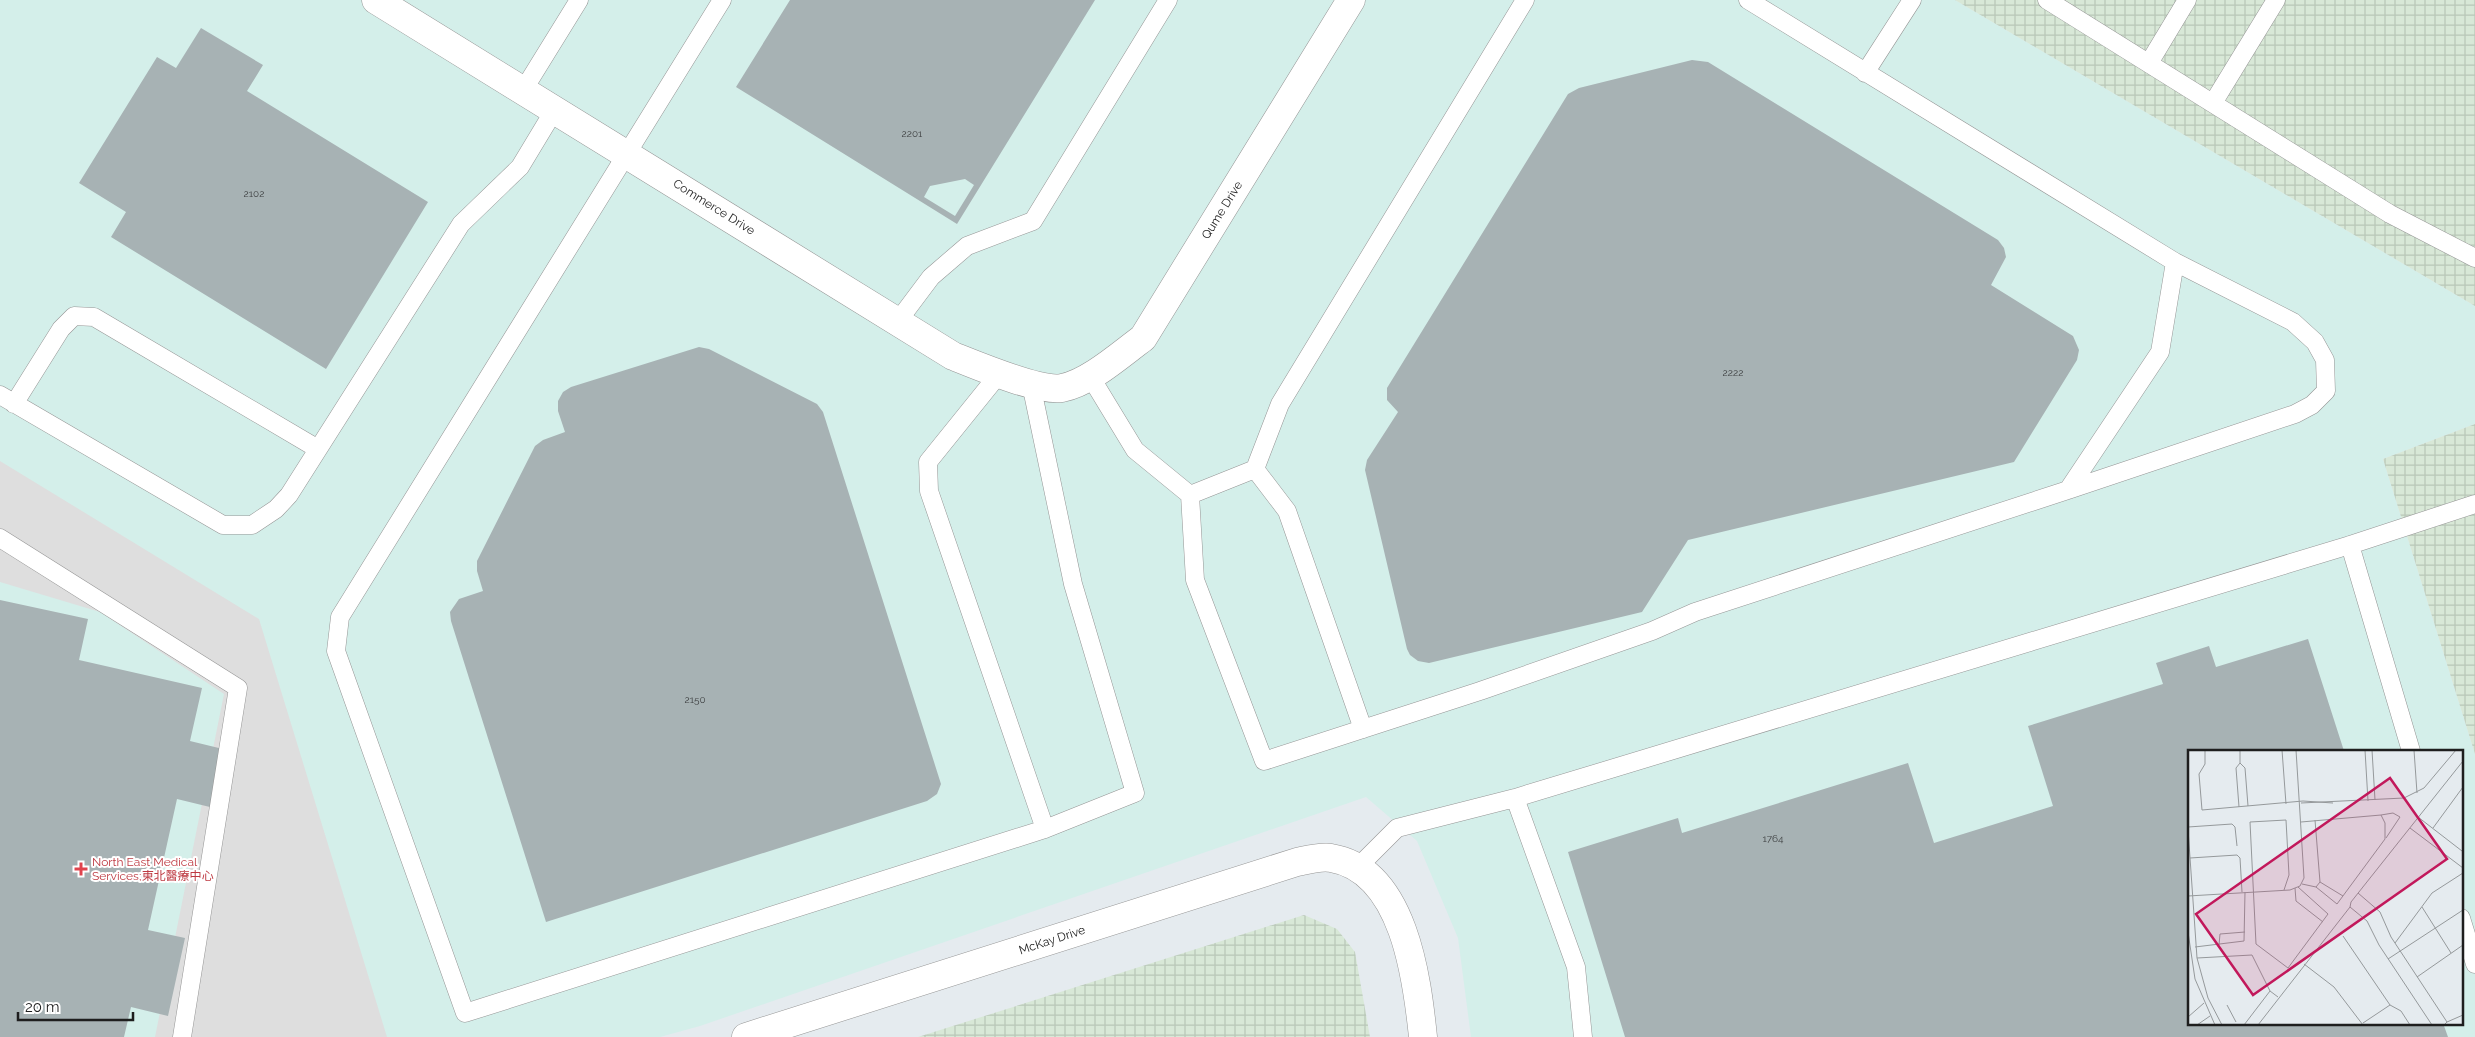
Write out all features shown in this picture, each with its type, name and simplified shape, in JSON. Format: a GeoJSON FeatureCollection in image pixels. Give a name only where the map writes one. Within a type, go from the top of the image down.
{"type":"FeatureCollection","features":[{"type":"Feature","properties":{"kind":"street","name":"Commerce Drive"},"geometry":{"type":"LineString","coordinates":[[376,0],[524,89],[953,356],[998,374],[1031,384],[1062,388]]}},
{"type":"Feature","properties":{"kind":"street","name":"Qume Drive"},"geometry":{"type":"LineString","coordinates":[[1062,388],[1090,376],[1143,338],[1351,0]]}},
{"type":"Feature","properties":{"kind":"street","name":"McKay Drive"},"geometry":{"type":"LineString","coordinates":[[746,1037],[1296,862],[1330,858],[1358,867]]}},
{"type":"Feature","properties":{"kind":"street"},"geometry":{"type":"LineString","coordinates":[[1358,867],[1380,888],[1399,918],[1418,992],[1423,1037]]}},
{"type":"Feature","properties":{"kind":"lane"},"geometry":{"type":"LineString","coordinates":[[524,89],[579,0]]}},
{"type":"Feature","properties":{"kind":"lane"},"geometry":{"type":"LineString","coordinates":[[722,0],[340,617],[336,651],[465,1012],[1045,829],[1135,793],[1073,584],[1031,384]]}},
{"type":"Feature","properties":{"kind":"lane"},"geometry":{"type":"LineString","coordinates":[[898,321],[931,278],[967,246],[1033,220],[1168,0]]}},
{"type":"Feature","properties":{"kind":"lane"},"geometry":{"type":"LineString","coordinates":[[1190,495],[1255,469],[1280,404],[1525,0]]}},
{"type":"Feature","properties":{"kind":"lane"},"geometry":{"type":"LineString","coordinates":[[1090,376],[1136,450],[1190,495],[1195,580],[1264,761],[1652,632],[1695,612],[2295,414],[2312,405],[2326,391],[2325,360],[2315,342],[2293,322],[2175,262],[1748,0]]}},
{"type":"Feature","properties":{"kind":"lane"},"geometry":{"type":"LineString","coordinates":[[1865,73],[1912,0]]}},
{"type":"Feature","properties":{"kind":"lane"},"geometry":{"type":"LineString","coordinates":[[2048,0],[2390,214],[2475,258]]}},
{"type":"Feature","properties":{"kind":"lane"},"geometry":{"type":"LineString","coordinates":[[2149,63],[2187,0]]}},
{"type":"Feature","properties":{"kind":"lane"},"geometry":{"type":"LineString","coordinates":[[2213,103],[2276,0]]}},
{"type":"Feature","properties":{"kind":"lane"},"geometry":{"type":"LineString","coordinates":[[318,449],[94,316],[74,316],[61,329],[7,400],[223,525],[252,524],[276,509],[289,495],[461,224],[520,167],[555,109]]}},
{"type":"Feature","properties":{"kind":"lane"},"geometry":{"type":"LineString","coordinates":[[2068,490],[2160,352],[2175,262]]}},
{"type":"Feature","properties":{"kind":"lane"},"geometry":{"type":"LineString","coordinates":[[998,374],[928,462],[929,491],[1045,829]]}},
{"type":"Feature","properties":{"kind":"lane"},"geometry":{"type":"LineString","coordinates":[[1255,469],[1287,511],[1363,729]]}},
{"type":"Feature","properties":{"kind":"lane"},"geometry":{"type":"LineString","coordinates":[[1358,867],[1397,828],[1515,798],[2350,545],[2475,504]]}},
{"type":"Feature","properties":{"kind":"lane"},"geometry":{"type":"LineString","coordinates":[[0,538],[238,688],[182,1037]]}},
{"type":"Feature","properties":{"kind":"lane"},"geometry":{"type":"LineString","coordinates":[[2350,545],[2412,750]]}},
{"type":"Feature","properties":{"kind":"lane"},"geometry":{"type":"LineString","coordinates":[[1515,798],[1576,967],[1583,1037]]}},
{"type":"Feature","properties":{"kind":"lane"},"geometry":{"type":"LineString","coordinates":[[2462,921],[2475,964]]}},
{"type":"Feature","properties":{"kind":"shaded area"},"geometry":{"type":"Polygon","coordinates":[[[0,0],[1955,0],[2475,306],[2475,424],[2383,459],[2475,754],[2475,1037],[1471,1037],[1458,938],[1417,841],[1366,797],[700,1026],[660,1037],[0,1037],[0,0]]]}},
{"type":"Feature","properties":{"kind":"shaded area"},"geometry":{"type":"Polygon","coordinates":[[[1955,0],[2475,0],[2475,306],[1955,0]]]}},
{"type":"Feature","properties":{"kind":"shaded area"},"geometry":{"type":"Polygon","coordinates":[[[2475,424],[2475,754],[2383,459],[2475,424]]]}},
{"type":"Feature","properties":{"kind":"shaded area"},"geometry":{"type":"Polygon","coordinates":[[[0,461],[259,619],[387,1037],[155,1037],[224,694],[100,612],[0,582],[0,461]]]}},
{"type":"Feature","properties":{"kind":"shaded area"},"geometry":{"type":"Polygon","coordinates":[[[1304,915],[1337,929],[1355,952],[1370,1037],[918,1037],[1304,915]]]}},
{"type":"Feature","properties":{"kind":"building"},"geometry":{"type":"Polygon","coordinates":[[[790,0],[1095,0],[957,224],[736,87],[790,0]],[[965,179],[930,186],[924,197],[955,216],[974,185],[965,179]]]}},
{"type":"Feature","properties":{"kind":"building"},"geometry":{"type":"Polygon","coordinates":[[[201,28],[263,65],[247,91],[428,202],[326,369],[111,237],[126,212],[79,183],[157,57],[176,68],[201,28]]]}},
{"type":"Feature","properties":{"kind":"building"},"geometry":{"type":"Polygon","coordinates":[[[1692,60],[1708,62],[1998,240],[2004,248],[2006,257],[1991,285],[2073,336],[2079,350],[2077,360],[2014,462],[1688,540],[1642,612],[1429,663],[1418,661],[1410,655],[1407,649],[1365,470],[1367,460],[1398,412],[1387,400],[1387,388],[1568,94],[1579,88],[1692,60]]]}},
{"type":"Feature","properties":{"kind":"building"},"geometry":{"type":"Polygon","coordinates":[[[699,347],[709,349],[817,404],[823,412],[941,784],[937,794],[927,801],[546,922],[451,621],[450,612],[459,599],[483,591],[477,571],[477,561],[535,446],[543,440],[565,432],[558,411],[558,401],[563,392],[571,387],[699,347]]]}},
{"type":"Feature","properties":{"kind":"building","name":"North East Medical Services;東北醫療中心"},"geometry":{"type":"Polygon","coordinates":[[[0,600],[88,619],[79,660],[202,688],[190,741],[227,750],[214,808],[177,799],[148,930],[185,938],[168,1016],[131,1007],[124,1037],[0,1037],[0,600]]]}},
{"type":"Feature","properties":{"kind":"building"},"geometry":{"type":"Polygon","coordinates":[[[2308,639],[2344,750],[2188,750],[2188,1024],[2443,1024],[2448,1037],[1625,1037],[1568,852],[1678,818],[1682,833],[1908,763],[1934,843],[2053,806],[2028,726],[2163,684],[2156,663],[2209,646],[2216,667],[2308,639]]]}},
{"type":"Feature","properties":{"kind":"place","name":"North East Medical Services;東北醫療中心"},"geometry":{"type":"Point","coordinates":[81,869]}}]}
